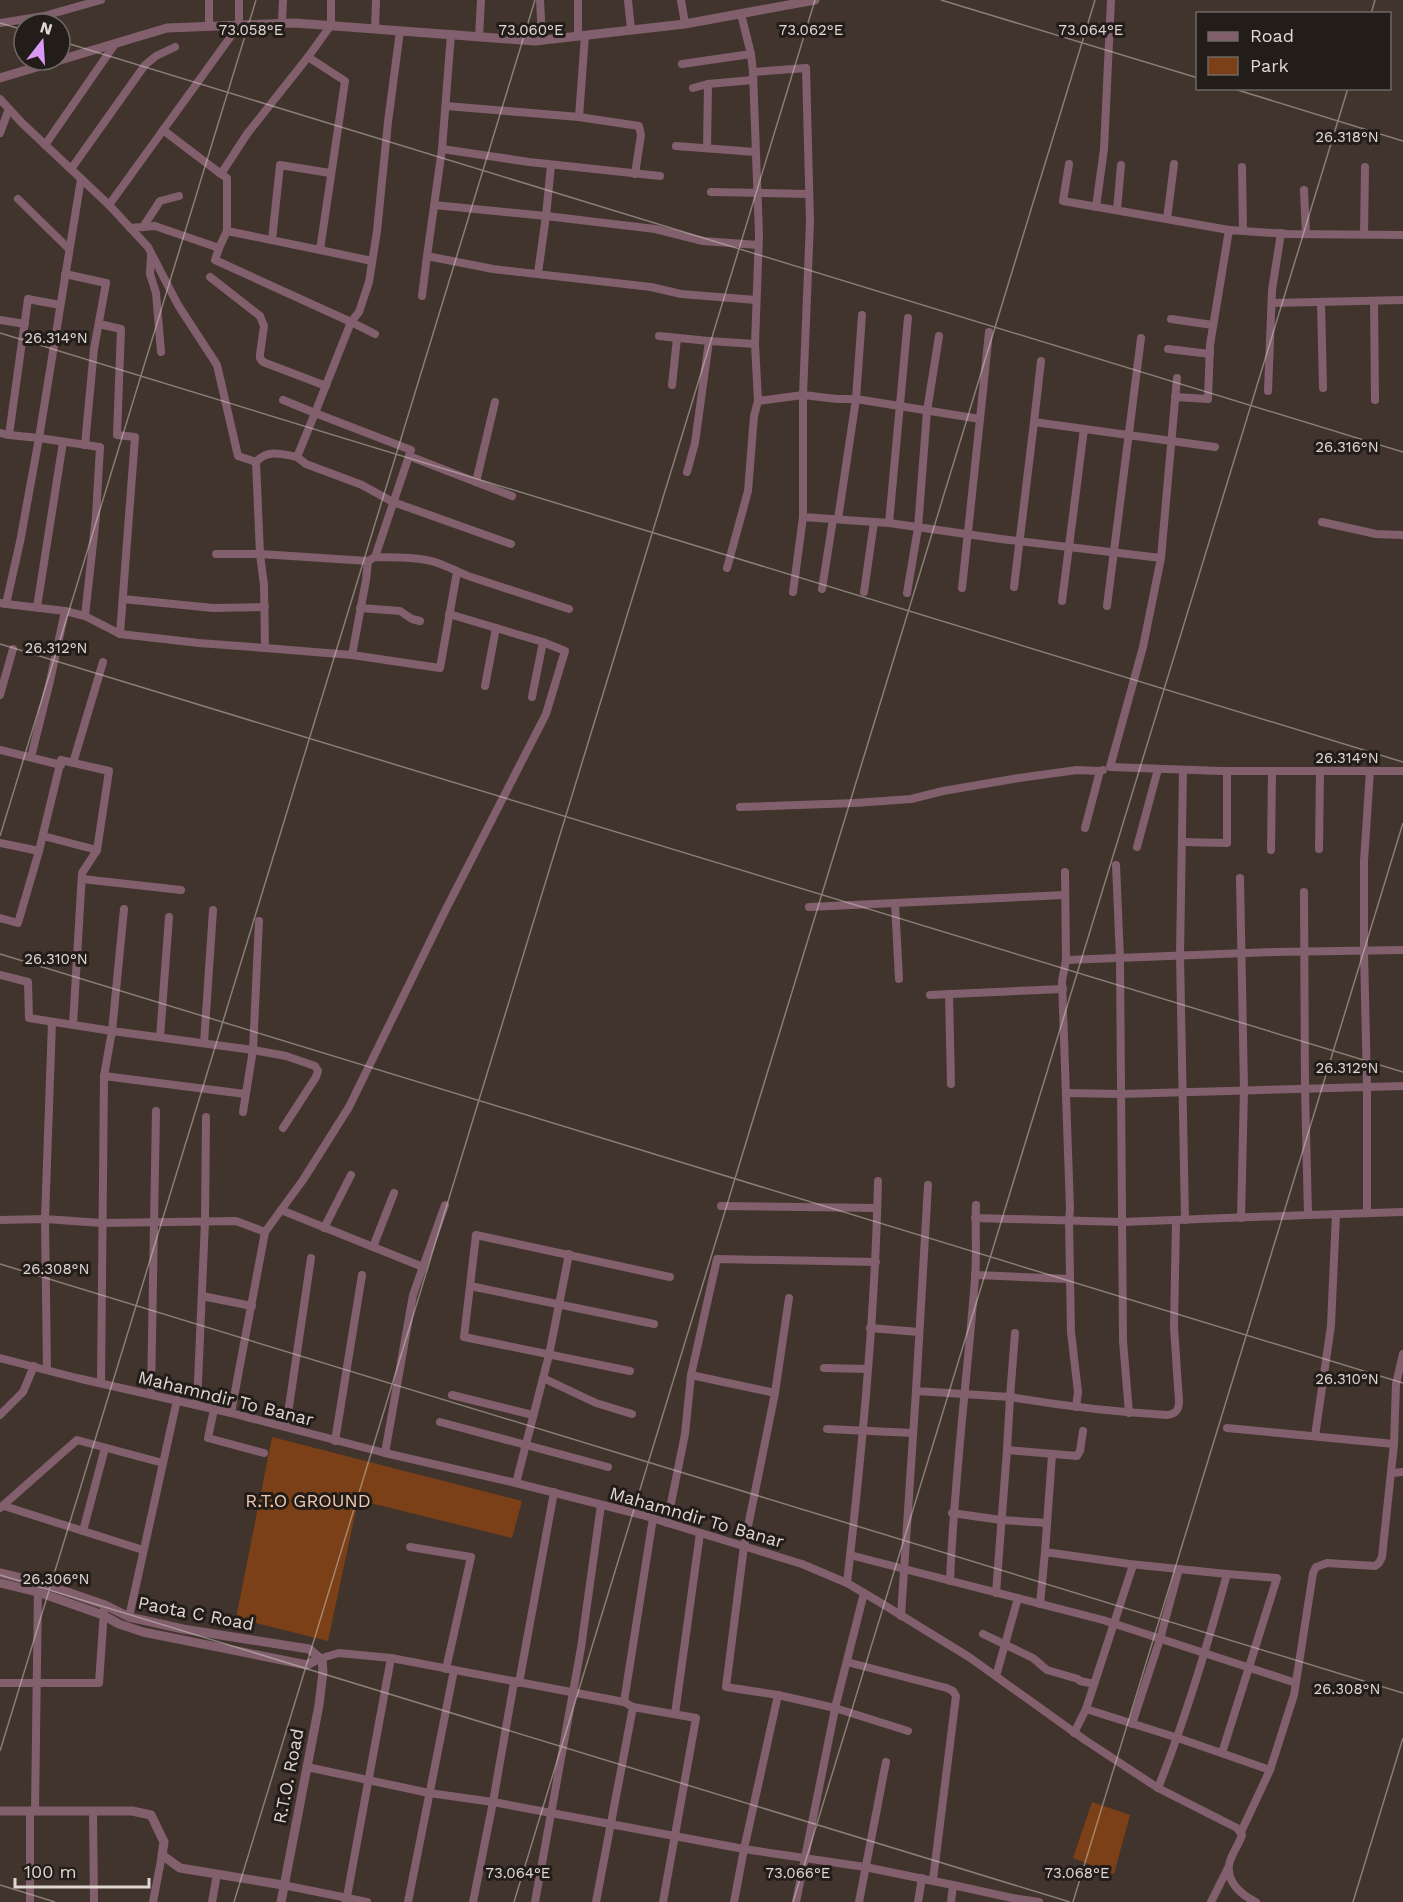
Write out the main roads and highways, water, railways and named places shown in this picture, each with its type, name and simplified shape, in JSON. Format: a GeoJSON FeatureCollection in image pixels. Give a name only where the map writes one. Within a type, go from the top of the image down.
{"type":"FeatureCollection","features":[{"type":"Feature","properties":{"kind":"park label","name":"R.T.O GROUND"},"geometry":{"type":"Point","coordinates":[308,1500]}}]}
